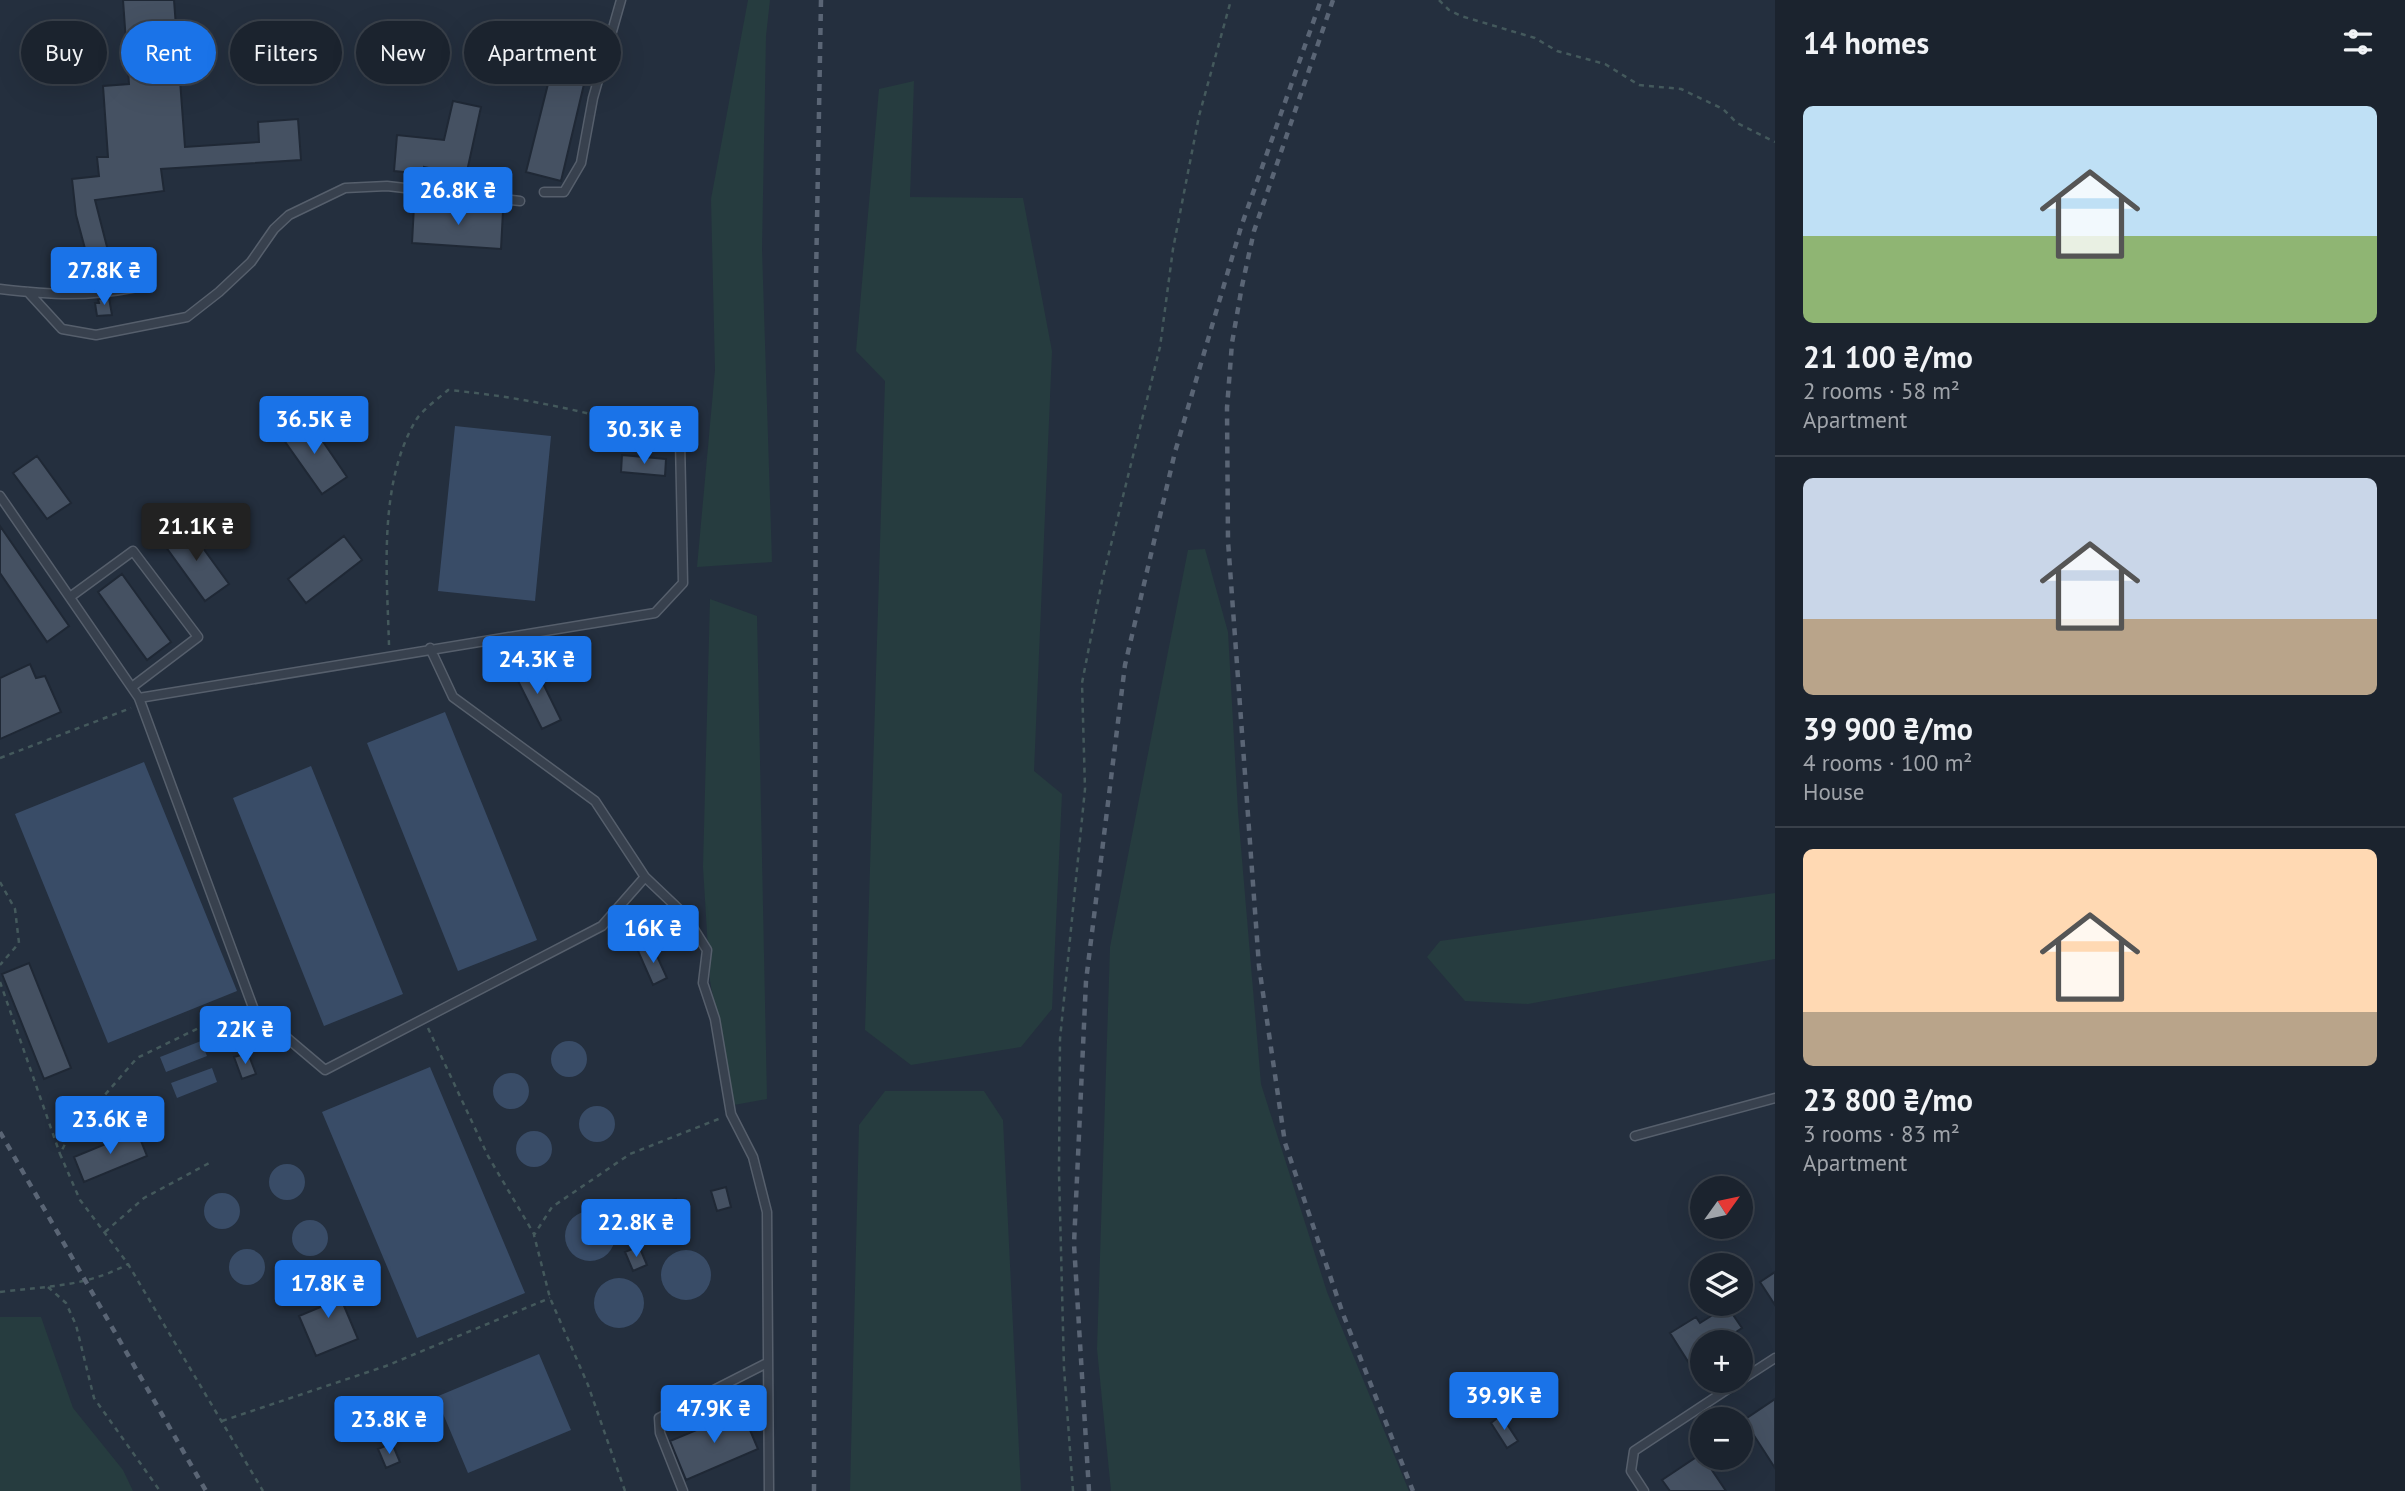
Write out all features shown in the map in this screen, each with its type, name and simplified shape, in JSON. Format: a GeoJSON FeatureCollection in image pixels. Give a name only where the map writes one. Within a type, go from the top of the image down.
{"type":"FeatureCollection","features":[{"type":"Feature","properties":{"kind":"lane"},"geometry":{"type":"LineString","coordinates":[[544,192],[564,192],[581,163],[593,98],[621,0]]}},
{"type":"Feature","properties":{"kind":"lane"},"geometry":{"type":"LineString","coordinates":[[28,292],[62,329],[96,335],[187,317],[251,262],[274,229],[289,215],[345,188],[387,186],[520,201]]}},
{"type":"Feature","properties":{"kind":"lane"},"geometry":{"type":"LineString","coordinates":[[0,289],[96,295],[137,286]]}},
{"type":"Feature","properties":{"kind":"lane"},"geometry":{"type":"LineString","coordinates":[[140,701],[430,648],[655,613],[683,583],[680,440]]}},
{"type":"Feature","properties":{"kind":"lane"},"geometry":{"type":"LineString","coordinates":[[0,496],[140,701],[254,1010],[325,1070],[602,926],[645,877]]}},
{"type":"Feature","properties":{"kind":"lane"},"geometry":{"type":"LineString","coordinates":[[70,597],[133,551],[198,638],[132,687]]}},
{"type":"Feature","properties":{"kind":"lane"},"geometry":{"type":"LineString","coordinates":[[430,648],[453,697],[595,801],[645,877],[685,915],[707,950],[703,983],[715,1020],[730,1114],[753,1157],[767,1212],[769,1491]]}},
{"type":"Feature","properties":{"kind":"lane"},"geometry":{"type":"LineString","coordinates":[[1635,1136],[1775,1098]]}},
{"type":"Feature","properties":{"kind":"lane"},"geometry":{"type":"LineString","coordinates":[[1753,1372],[1775,1358]]}},
{"type":"Feature","properties":{"kind":"lane"},"geometry":{"type":"LineString","coordinates":[[683,1491],[660,1433],[659,1418],[767,1363]]}},
{"type":"Feature","properties":{"kind":"lane"},"geometry":{"type":"LineString","coordinates":[[1644,1491],[1631,1471],[1634,1451],[1721,1393]]}},
{"type":"Feature","properties":{"kind":"path"},"geometry":{"type":"LineString","coordinates":[[1073,1491],[1064,1368],[1059,1106],[1060,1039],[1085,789],[1082,683],[1102,582],[1160,347],[1173,249],[1199,116],[1231,0]]}},
{"type":"Feature","properties":{"kind":"path"},"geometry":{"type":"LineString","coordinates":[[1439,0],[1449,10],[1461,16],[1535,38],[1557,51],[1605,64],[1639,85],[1681,89],[1723,109],[1737,124],[1775,142]]}},
{"type":"Feature","properties":{"kind":"path"},"geometry":{"type":"LineString","coordinates":[[390,655],[386,566],[395,476],[417,419],[448,390],[509,396],[599,415],[680,440]]}},
{"type":"Feature","properties":{"kind":"path"},"geometry":{"type":"LineString","coordinates":[[0,758],[140,701]]}},
{"type":"Feature","properties":{"kind":"path"},"geometry":{"type":"LineString","coordinates":[[0,882],[15,909],[19,943],[0,965]]}},
{"type":"Feature","properties":{"kind":"path"},"geometry":{"type":"LineString","coordinates":[[0,982],[60,1154],[80,1200],[128,1264],[263,1491]]}},
{"type":"Feature","properties":{"kind":"path"},"geometry":{"type":"LineString","coordinates":[[60,1154],[69,1136],[137,1058],[251,1003]]}},
{"type":"Feature","properties":{"kind":"path"},"geometry":{"type":"LineString","coordinates":[[424,1019],[488,1156],[534,1235],[550,1298],[588,1385],[625,1491]]}},
{"type":"Feature","properties":{"kind":"path"},"geometry":{"type":"LineString","coordinates":[[534,1235],[552,1207],[630,1154],[730,1114]]}},
{"type":"Feature","properties":{"kind":"path"},"geometry":{"type":"LineString","coordinates":[[105,1233],[144,1198],[213,1161]]}},
{"type":"Feature","properties":{"kind":"path"},"geometry":{"type":"LineString","coordinates":[[0,1292],[103,1278],[128,1264]]}},
{"type":"Feature","properties":{"kind":"path"},"geometry":{"type":"LineString","coordinates":[[48,1287],[66,1303],[76,1325],[94,1398],[160,1491]]}},
{"type":"Feature","properties":{"kind":"path"},"geometry":{"type":"LineString","coordinates":[[222,1421],[386,1366],[550,1298]]}},
{"type":"Feature","properties":{"kind":"green space"},"geometry":{"type":"Polygon","coordinates":[[[748,0],[770,0],[766,36],[762,249],[772,562],[697,567],[715,370],[711,199],[748,0]]]}},
{"type":"Feature","properties":{"kind":"green space"},"geometry":{"type":"Polygon","coordinates":[[[914,81],[910,197],[1023,198],[1052,351],[1034,771],[1062,794],[1052,1009],[1021,1047],[911,1065],[865,1030],[885,381],[856,351],[879,89],[914,81]]]}},
{"type":"Feature","properties":{"kind":"green space"},"geometry":{"type":"Polygon","coordinates":[[[1205,549],[1228,632],[1238,812],[1261,1084],[1327,1292],[1409,1491],[1111,1491],[1097,1349],[1110,947],[1188,550],[1205,549]]]}},
{"type":"Feature","properties":{"kind":"green space"},"geometry":{"type":"Polygon","coordinates":[[[710,599],[757,616],[767,1099],[734,1105],[710,981],[703,867],[710,599]]]}},
{"type":"Feature","properties":{"kind":"green space"},"geometry":{"type":"Polygon","coordinates":[[[1775,893],[1775,959],[1528,1004],[1465,1001],[1427,957],[1440,941],[1775,893]]]}},
{"type":"Feature","properties":{"kind":"green space"},"geometry":{"type":"Polygon","coordinates":[[[885,1091],[984,1091],[1003,1120],[1021,1491],[850,1491],[859,1125],[885,1091]]]}},
{"type":"Feature","properties":{"kind":"green space"},"geometry":{"type":"Polygon","coordinates":[[[0,1317],[41,1317],[73,1408],[123,1470],[133,1491],[0,1491],[0,1317]]]}},
{"type":"Feature","properties":{"kind":"water"},"geometry":{"type":"Polygon","coordinates":[[[455,426],[551,436],[535,601],[438,591],[455,426]]]}},
{"type":"Feature","properties":{"kind":"water"},"geometry":{"type":"Polygon","coordinates":[[[445,712],[537,940],[458,971],[367,743],[445,712]]]}},
{"type":"Feature","properties":{"kind":"water"},"geometry":{"type":"Polygon","coordinates":[[[144,762],[237,991],[108,1043],[15,814],[144,762]]]}},
{"type":"Feature","properties":{"kind":"water"},"geometry":{"type":"Polygon","coordinates":[[[311,766],[403,994],[324,1026],[233,798],[311,766]]]}},
{"type":"Feature","properties":{"kind":"water"},"geometry":{"type":"Polygon","coordinates":[[[201,1041],[207,1056],[166,1072],[160,1057],[201,1041]]]}},
{"type":"Feature","properties":{"kind":"water"},"geometry":{"type":"Polygon","coordinates":[[[569,1041],[582,1046],[587,1059],[582,1072],[569,1077],[556,1072],[551,1059],[556,1046],[569,1041]]]}},
{"type":"Feature","properties":{"kind":"water"},"geometry":{"type":"Polygon","coordinates":[[[430,1067],[525,1293],[417,1338],[322,1112],[430,1067]]]}},
{"type":"Feature","properties":{"kind":"water"},"geometry":{"type":"Polygon","coordinates":[[[212,1068],[217,1082],[177,1098],[171,1083],[212,1068]]]}},
{"type":"Feature","properties":{"kind":"water"},"geometry":{"type":"Polygon","coordinates":[[[511,1073],[524,1078],[529,1091],[524,1104],[511,1109],[498,1104],[493,1091],[498,1078],[511,1073]]]}},
{"type":"Feature","properties":{"kind":"water"},"geometry":{"type":"Polygon","coordinates":[[[597,1106],[610,1111],[615,1124],[610,1137],[597,1142],[584,1137],[579,1124],[584,1111],[597,1106]]]}},
{"type":"Feature","properties":{"kind":"water"},"geometry":{"type":"Polygon","coordinates":[[[534,1131],[547,1136],[552,1149],[547,1162],[534,1167],[521,1162],[516,1149],[521,1136],[534,1131]]]}},
{"type":"Feature","properties":{"kind":"water"},"geometry":{"type":"Polygon","coordinates":[[[287,1164],[300,1169],[305,1182],[300,1195],[287,1200],[274,1195],[269,1182],[274,1169],[287,1164]]]}},
{"type":"Feature","properties":{"kind":"water"},"geometry":{"type":"Polygon","coordinates":[[[222,1193],[235,1198],[240,1211],[235,1224],[222,1229],[209,1224],[204,1211],[209,1198],[222,1193]]]}},
{"type":"Feature","properties":{"kind":"water"},"geometry":{"type":"Polygon","coordinates":[[[590,1211],[608,1218],[615,1236],[608,1254],[590,1261],[572,1254],[565,1236],[572,1218],[590,1211]]]}},
{"type":"Feature","properties":{"kind":"water"},"geometry":{"type":"Polygon","coordinates":[[[310,1220],[323,1225],[328,1238],[323,1251],[310,1256],[297,1251],[292,1238],[297,1225],[310,1220]]]}},
{"type":"Feature","properties":{"kind":"water"},"geometry":{"type":"Polygon","coordinates":[[[247,1249],[260,1254],[265,1267],[260,1280],[247,1285],[234,1280],[229,1267],[234,1254],[247,1249]]]}},
{"type":"Feature","properties":{"kind":"water"},"geometry":{"type":"Polygon","coordinates":[[[686,1250],[704,1257],[711,1275],[704,1293],[686,1300],[668,1293],[661,1275],[668,1257],[686,1250]]]}},
{"type":"Feature","properties":{"kind":"water"},"geometry":{"type":"Polygon","coordinates":[[[619,1278],[637,1285],[644,1303],[637,1321],[619,1328],[601,1321],[594,1303],[601,1285],[619,1278]]]}},
{"type":"Feature","properties":{"kind":"water"},"geometry":{"type":"Polygon","coordinates":[[[539,1354],[571,1430],[468,1473],[436,1397],[539,1354]]]}},
{"type":"Feature","properties":{"kind":"building"},"geometry":{"type":"Polygon","coordinates":[[[123,0],[174,0],[176,21],[124,21],[123,0]]]}},
{"type":"Feature","properties":{"kind":"building"},"geometry":{"type":"Polygon","coordinates":[[[180,84],[185,147],[259,142],[258,122],[298,119],[301,160],[161,169],[164,191],[95,200],[116,282],[95,286],[76,215],[72,179],[99,176],[97,157],[108,157],[103,86],[180,84]]]}},
{"type":"Feature","properties":{"kind":"building"},"geometry":{"type":"Polygon","coordinates":[[[548,84],[584,84],[561,181],[526,172],[548,84]]]}},
{"type":"Feature","properties":{"kind":"building"},"geometry":{"type":"Polygon","coordinates":[[[453,101],[481,107],[466,176],[424,167],[424,174],[394,171],[397,135],[444,140],[453,101]]]}},
{"type":"Feature","properties":{"kind":"building"},"geometry":{"type":"Polygon","coordinates":[[[414,206],[503,211],[501,249],[412,243],[414,206]]]}},
{"type":"Feature","properties":{"kind":"building"},"geometry":{"type":"Polygon","coordinates":[[[109,298],[112,315],[97,316],[95,303],[99,303],[98,299],[109,298]]]}},
{"type":"Feature","properties":{"kind":"building"},"geometry":{"type":"Polygon","coordinates":[[[307,418],[347,477],[322,494],[281,436],[307,418]]]}},
{"type":"Feature","properties":{"kind":"building"},"geometry":{"type":"Polygon","coordinates":[[[622,455],[666,459],[665,476],[621,472],[622,455]]]}},
{"type":"Feature","properties":{"kind":"building"},"geometry":{"type":"Polygon","coordinates":[[[37,456],[71,503],[47,519],[13,473],[37,456]]]}},
{"type":"Feature","properties":{"kind":"building"},"geometry":{"type":"Polygon","coordinates":[[[0,526],[69,626],[47,642],[0,573],[0,526]]]}},
{"type":"Feature","properties":{"kind":"building"},"geometry":{"type":"Polygon","coordinates":[[[187,526],[229,584],[205,601],[163,543],[187,526]]]}},
{"type":"Feature","properties":{"kind":"building"},"geometry":{"type":"Polygon","coordinates":[[[344,536],[362,560],[306,603],[288,579],[344,536]]]}},
{"type":"Feature","properties":{"kind":"building"},"geometry":{"type":"Polygon","coordinates":[[[122,574],[171,642],[147,660],[98,592],[122,574]]]}},
{"type":"Feature","properties":{"kind":"building"},"geometry":{"type":"Polygon","coordinates":[[[533,663],[561,720],[542,729],[514,673],[533,663]]]}},
{"type":"Feature","properties":{"kind":"building"},"geometry":{"type":"Polygon","coordinates":[[[30,664],[36,678],[45,676],[61,712],[0,739],[0,678],[30,664]]]}},
{"type":"Feature","properties":{"kind":"building"},"geometry":{"type":"Polygon","coordinates":[[[652,945],[667,978],[653,985],[638,951],[652,945]]]}},
{"type":"Feature","properties":{"kind":"building"},"geometry":{"type":"Polygon","coordinates":[[[29,963],[71,1068],[44,1079],[2,974],[29,963]]]}},
{"type":"Feature","properties":{"kind":"building"},"geometry":{"type":"Polygon","coordinates":[[[248,1053],[256,1074],[242,1079],[234,1057],[248,1053]]]}},
{"type":"Feature","properties":{"kind":"building"},"geometry":{"type":"Polygon","coordinates":[[[137,1131],[147,1156],[84,1182],[74,1157],[137,1131]]]}},
{"type":"Feature","properties":{"kind":"building"},"geometry":{"type":"Polygon","coordinates":[[[726,1187],[731,1207],[717,1211],[711,1191],[726,1187]]]}},
{"type":"Feature","properties":{"kind":"building"},"geometry":{"type":"Polygon","coordinates":[[[676,1199],[681,1219],[666,1223],[661,1203],[676,1199]]]}},
{"type":"Feature","properties":{"kind":"building"},"geometry":{"type":"Polygon","coordinates":[[[639,1246],[647,1265],[633,1271],[625,1252],[639,1246]]]}},
{"type":"Feature","properties":{"kind":"building"},"geometry":{"type":"Polygon","coordinates":[[[1775,1272],[1775,1305],[1760,1282],[1775,1272]]]}},
{"type":"Feature","properties":{"kind":"building"},"geometry":{"type":"Polygon","coordinates":[[[331,1275],[358,1339],[316,1356],[299,1316],[323,1306],[313,1283],[331,1275]]]}},
{"type":"Feature","properties":{"kind":"building"},"geometry":{"type":"Polygon","coordinates":[[[1711,1316],[1734,1316],[1742,1328],[1690,1330],[1689,1363],[1670,1333],[1696,1317],[1700,1323],[1711,1316]]]}},
{"type":"Feature","properties":{"kind":"building"},"geometry":{"type":"Polygon","coordinates":[[[1775,1399],[1775,1468],[1753,1434],[1753,1414],[1775,1399]]]}},
{"type":"Feature","properties":{"kind":"building"},"geometry":{"type":"Polygon","coordinates":[[[742,1411],[758,1449],[686,1480],[670,1441],[742,1411]]]}},
{"type":"Feature","properties":{"kind":"building"},"geometry":{"type":"Polygon","coordinates":[[[1501,1415],[1518,1441],[1507,1448],[1491,1423],[1501,1415]]]}},
{"type":"Feature","properties":{"kind":"building"},"geometry":{"type":"Polygon","coordinates":[[[392,1443],[400,1462],[386,1468],[378,1449],[392,1443]]]}},
{"type":"Feature","properties":{"kind":"building"},"geometry":{"type":"Polygon","coordinates":[[[1690,1461],[1690,1470],[1712,1470],[1726,1491],[1670,1491],[1662,1480],[1690,1461]]]}},
{"type":"Feature","properties":{"kind":"railway"},"geometry":{"type":"LineString","coordinates":[[814,1491],[816,278],[821,0]]}},
{"type":"Feature","properties":{"kind":"railway"},"geometry":{"type":"LineString","coordinates":[[1089,1491],[1074,1244],[1086,981],[1125,665],[1175,452],[1241,227],[1321,0]]}},
{"type":"Feature","properties":{"kind":"railway"},"geometry":{"type":"LineString","coordinates":[[1333,0],[1254,231],[1242,286],[1232,343],[1227,408],[1228,541],[1259,966],[1285,1143],[1343,1314],[1413,1491]]}},
{"type":"Feature","properties":{"kind":"railway"},"geometry":{"type":"LineString","coordinates":[[0,1132],[206,1491]]}}]}
